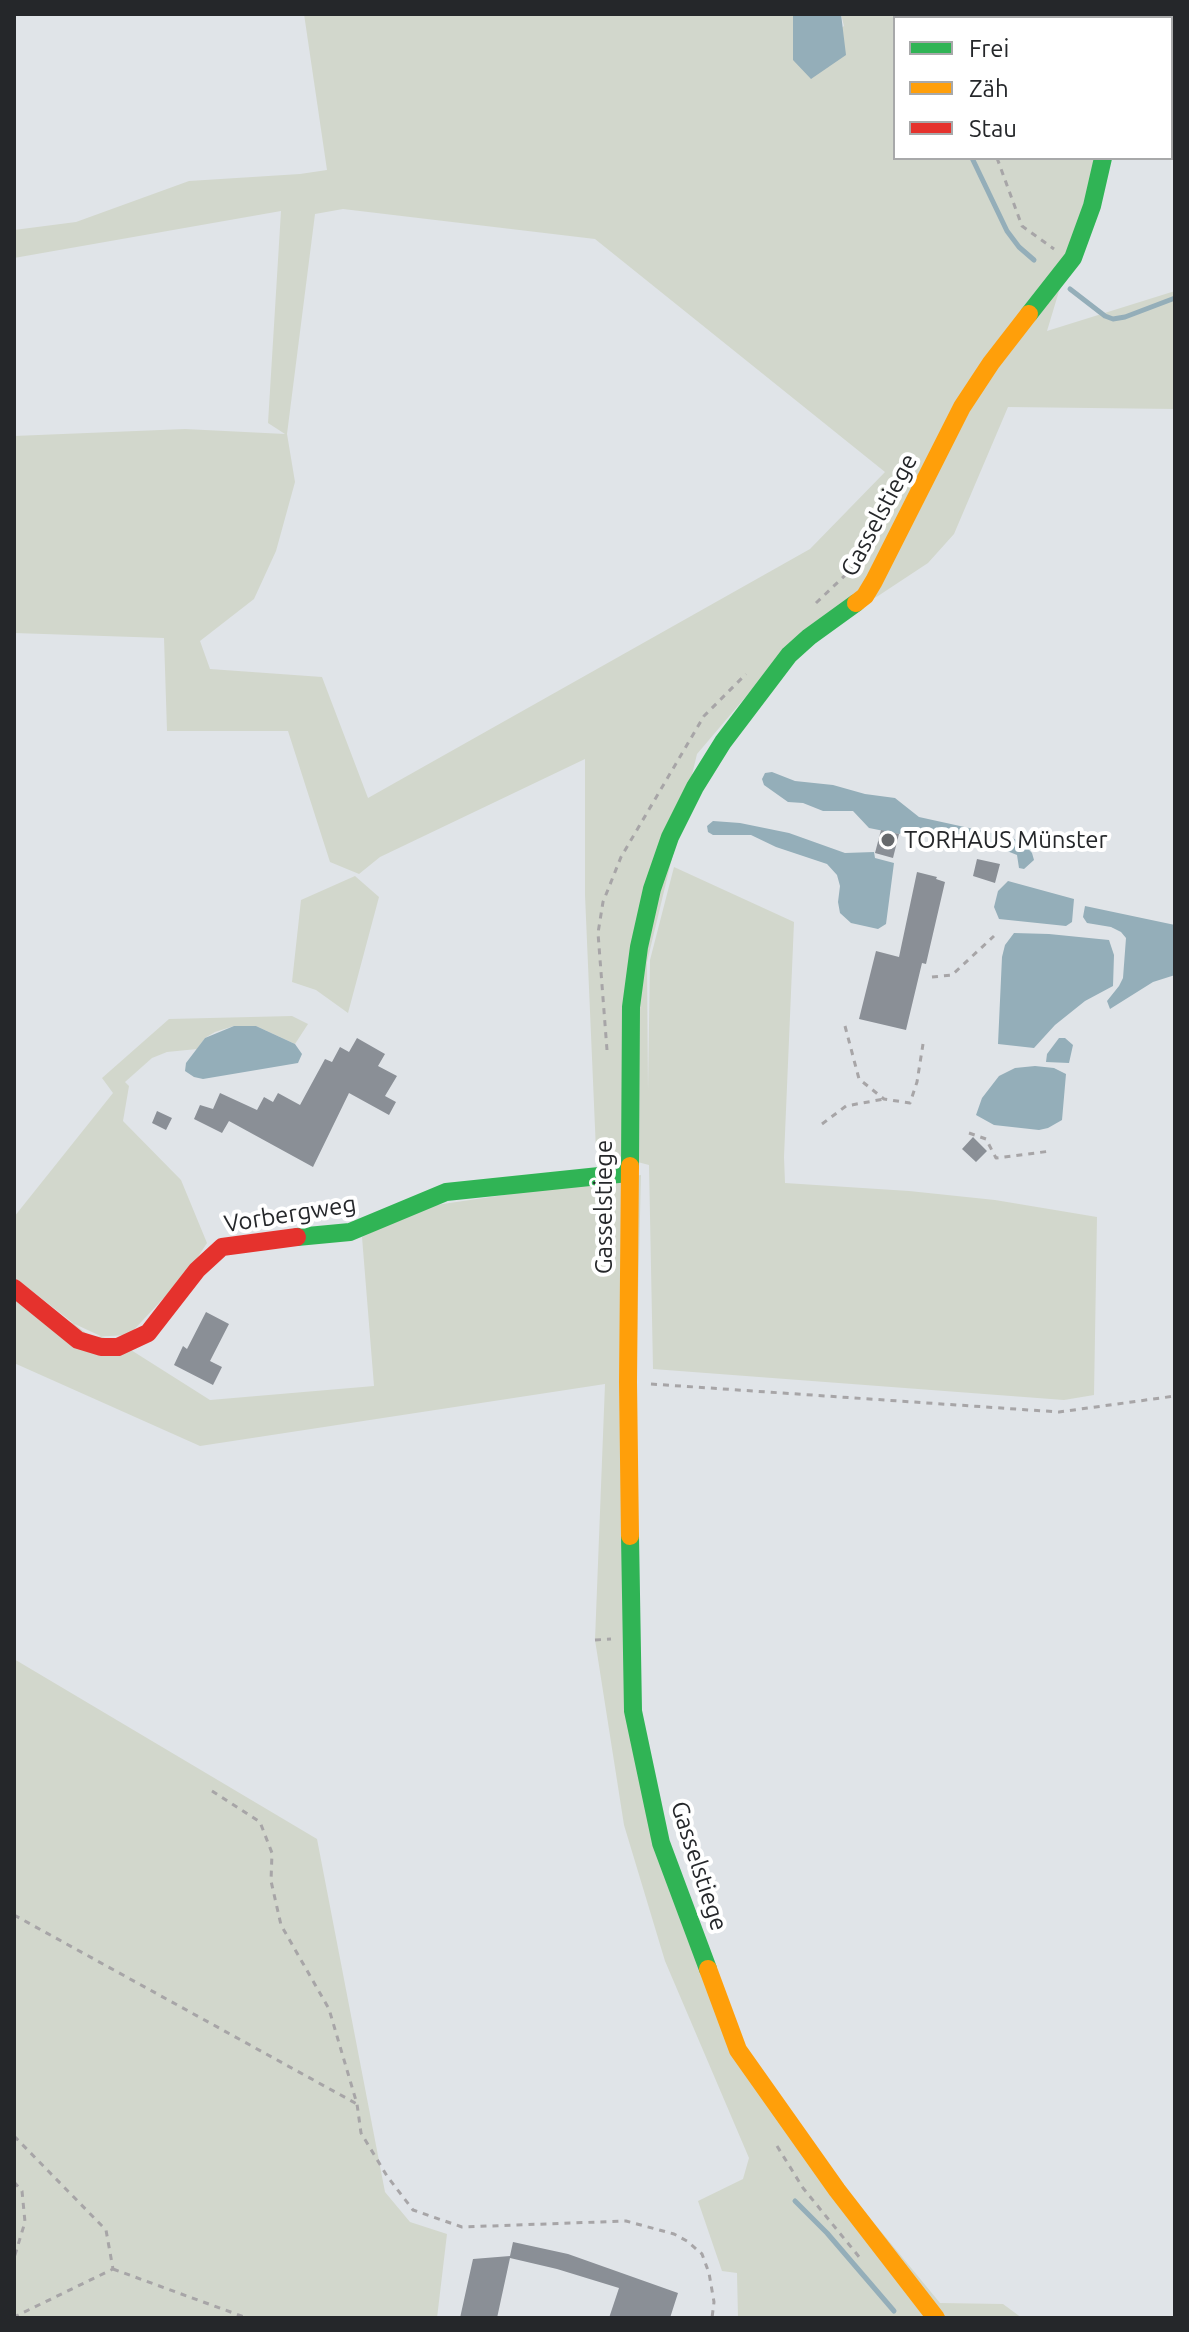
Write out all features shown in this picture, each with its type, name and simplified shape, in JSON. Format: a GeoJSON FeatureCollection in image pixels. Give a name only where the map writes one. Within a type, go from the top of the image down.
{"type":"FeatureCollection","features":[{"type":"Feature","properties":{"kind":"street","name":"Gasselstiege"},"geometry":{"type":"LineString","coordinates":[[936,2318],[837,2190],[738,2050],[661,1843],[633,1711],[628,1382],[631,1007],[639,947],[652,889],[670,837],[695,787],[723,742],[789,655],[865,596],[962,407],[991,363],[1073,258],[1092,206],[1103,160]]}},
{"type":"Feature","properties":{"kind":"street","name":"Vorbergweg"},"geometry":{"type":"LineString","coordinates":[[14,1288],[78,1340],[101,1347],[118,1347],[148,1333],[197,1270],[222,1247],[350,1232],[446,1192],[628,1173]]}},
{"type":"Feature","properties":{"kind":"path"},"geometry":{"type":"LineString","coordinates":[[998,160],[1022,226],[1073,258]]}},
{"type":"Feature","properties":{"kind":"path"},"geometry":{"type":"LineString","coordinates":[[811,609],[867,554]]}},
{"type":"Feature","properties":{"kind":"path"},"geometry":{"type":"LineString","coordinates":[[608,1058],[598,933],[603,902],[621,857],[704,716],[746,674]]}},
{"type":"Feature","properties":{"kind":"path"},"geometry":{"type":"LineString","coordinates":[[932,977],[952,975],[994,936]]}},
{"type":"Feature","properties":{"kind":"path"},"geometry":{"type":"LineString","coordinates":[[845,1026],[859,1079],[884,1099]]}},
{"type":"Feature","properties":{"kind":"path"},"geometry":{"type":"LineString","coordinates":[[822,1124],[846,1106],[884,1099],[910,1103],[923,1044]]}},
{"type":"Feature","properties":{"kind":"path"},"geometry":{"type":"LineString","coordinates":[[969,1133],[986,1139],[996,1158],[1051,1151]]}},
{"type":"Feature","properties":{"kind":"path"},"geometry":{"type":"LineString","coordinates":[[628,1382],[1059,1412],[1175,1396]]}},
{"type":"Feature","properties":{"kind":"path"},"geometry":{"type":"LineString","coordinates":[[212,1791],[260,1822],[272,1853],[271,1881],[281,1925],[329,2009],[357,2104],[361,2133],[387,2176],[413,2210],[462,2227],[626,2221],[674,2234],[702,2254],[712,2288],[712,2318]]}},
{"type":"Feature","properties":{"kind":"path"},"geometry":{"type":"LineString","coordinates":[[14,1915],[357,2104]]}},
{"type":"Feature","properties":{"kind":"path"},"geometry":{"type":"LineString","coordinates":[[14,2136],[106,2230],[113,2269]]}},
{"type":"Feature","properties":{"kind":"path"},"geometry":{"type":"LineString","coordinates":[[772,2137],[803,2188],[862,2260]]}},
{"type":"Feature","properties":{"kind":"path"},"geometry":{"type":"LineString","coordinates":[[14,2182],[22,2191],[25,2222],[14,2258]]}},
{"type":"Feature","properties":{"kind":"path"},"geometry":{"type":"LineString","coordinates":[[14,2317],[113,2269],[247,2318]]}},
{"type":"Feature","properties":{"kind":"shaded area"},"geometry":{"type":"Polygon","coordinates":[[[304,14],[793,14],[793,60],[844,26],[841,14],[1175,14],[1173,74],[1173,16],[893,16],[893,160],[1098,160],[1047,331],[1175,291],[1175,409],[1008,407],[954,534],[928,563],[878,596],[794,640],[697,754],[647,962],[648,1091],[650,960],[674,867],[794,922],[785,1183],[995,1200],[1097,1217],[1094,1395],[1064,1400],[653,1369],[649,1165],[596,1151],[585,895],[585,759],[380,857],[359,874],[330,862],[288,731],[167,731],[164,638],[14,633],[14,436],[185,429],[285,434],[268,423],[281,211],[14,258],[14,230],[76,222],[189,181],[327,170],[304,14]],[[343,209],[315,214],[287,434],[295,482],[276,551],[254,599],[200,641],[210,669],[322,677],[368,798],[810,549],[885,472],[595,239],[343,209]]]}},
{"type":"Feature","properties":{"kind":"shaded area"},"geometry":{"type":"Polygon","coordinates":[[[355,876],[379,897],[348,1013],[316,990],[292,982],[301,900],[355,876]]]}},
{"type":"Feature","properties":{"kind":"shaded area"},"geometry":{"type":"Polygon","coordinates":[[[292,1016],[308,1024],[295,1044],[256,1026],[234,1026],[205,1038],[197,1049],[167,1052],[152,1058],[125,1082],[129,1086],[123,1121],[181,1180],[207,1243],[188,1272],[129,1335],[91,1337],[14,1277],[14,1217],[113,1093],[102,1078],[169,1019],[292,1016]]]}},
{"type":"Feature","properties":{"kind":"shaded area"},"geometry":{"type":"Polygon","coordinates":[[[641,1175],[628,1708],[732,2051],[940,2303],[1003,2304],[1022,2318],[738,2318],[737,2273],[722,2271],[698,2201],[743,2179],[749,2158],[665,1961],[624,1825],[595,1640],[605,1384],[200,1446],[14,1363],[14,1296],[131,1350],[210,1400],[374,1386],[362,1237],[422,1207],[641,1175]]]}},
{"type":"Feature","properties":{"kind":"shaded area"},"geometry":{"type":"Polygon","coordinates":[[[14,1659],[317,1839],[385,2192],[410,2222],[447,2234],[437,2318],[14,2318],[14,1659]]]}},
{"type":"Feature","properties":{"kind":"water"},"geometry":{"type":"Polygon","coordinates":[[[793,14],[841,14],[846,55],[811,79],[793,60],[793,14]]]}},
{"type":"Feature","properties":{"kind":"water"},"geometry":{"type":"Polygon","coordinates":[[[772,772],[795,781],[833,785],[895,798],[919,817],[1010,837],[1023,843],[1034,860],[1024,869],[1019,868],[1017,855],[1007,851],[955,842],[923,829],[899,834],[869,828],[853,811],[823,811],[803,803],[788,802],[764,785],[762,779],[765,773],[772,772]]]}},
{"type":"Feature","properties":{"kind":"water"},"geometry":{"type":"Polygon","coordinates":[[[713,821],[789,833],[845,853],[874,852],[875,858],[894,863],[886,924],[878,929],[851,923],[840,913],[840,886],[837,875],[827,864],[751,835],[713,835],[708,832],[707,826],[713,821]]]}},
{"type":"Feature","properties":{"kind":"water"},"geometry":{"type":"Polygon","coordinates":[[[1008,881],[1074,899],[1072,922],[1066,926],[999,919],[994,907],[998,891],[1008,881]]]}},
{"type":"Feature","properties":{"kind":"water"},"geometry":{"type":"Polygon","coordinates":[[[1085,906],[1175,925],[1175,975],[1153,982],[1110,1009],[1107,1001],[1123,978],[1126,938],[1111,927],[1087,923],[1083,917],[1085,906]]]}},
{"type":"Feature","properties":{"kind":"water"},"geometry":{"type":"Polygon","coordinates":[[[1014,933],[1109,940],[1114,955],[1113,986],[1085,1001],[1055,1025],[1034,1048],[998,1044],[1002,957],[1005,945],[1014,933]]]}},
{"type":"Feature","properties":{"kind":"water"},"geometry":{"type":"Polygon","coordinates":[[[234,1026],[256,1026],[295,1044],[302,1054],[298,1063],[203,1079],[185,1071],[186,1063],[205,1038],[234,1026]]]}},
{"type":"Feature","properties":{"kind":"water"},"geometry":{"type":"Polygon","coordinates":[[[1059,1038],[1065,1038],[1073,1045],[1069,1063],[1046,1062],[1047,1054],[1059,1038]]]}},
{"type":"Feature","properties":{"kind":"water"},"geometry":{"type":"Polygon","coordinates":[[[1015,1068],[1054,1068],[1066,1074],[1062,1120],[1039,1130],[994,1125],[976,1115],[982,1098],[999,1076],[1015,1068]]]}},
{"type":"Feature","properties":{"kind":"building"},"geometry":{"type":"Polygon","coordinates":[[[881,830],[899,834],[893,858],[875,853],[881,830]]]}},
{"type":"Feature","properties":{"kind":"building"},"geometry":{"type":"Polygon","coordinates":[[[977,859],[1000,864],[995,883],[973,876],[977,859]]]}},
{"type":"Feature","properties":{"kind":"building"},"geometry":{"type":"Polygon","coordinates":[[[917,872],[945,882],[926,964],[922,963],[906,1030],[859,1019],[876,951],[899,957],[917,872]]]}},
{"type":"Feature","properties":{"kind":"building"},"geometry":{"type":"Polygon","coordinates":[[[357,1038],[385,1054],[378,1066],[397,1076],[385,1096],[396,1102],[389,1115],[349,1093],[313,1167],[229,1121],[222,1133],[194,1119],[200,1105],[213,1109],[220,1093],[257,1110],[264,1097],[273,1102],[278,1093],[300,1105],[325,1059],[332,1062],[340,1047],[349,1052],[357,1038]]]}},
{"type":"Feature","properties":{"kind":"building"},"geometry":{"type":"Polygon","coordinates":[[[157,1111],[172,1118],[166,1130],[152,1123],[157,1111]]]}},
{"type":"Feature","properties":{"kind":"building"},"geometry":{"type":"Polygon","coordinates":[[[973,1137],[987,1151],[976,1162],[962,1149],[973,1137]]]}},
{"type":"Feature","properties":{"kind":"building"},"geometry":{"type":"Polygon","coordinates":[[[206,1312],[229,1324],[210,1361],[222,1367],[213,1385],[174,1365],[183,1346],[187,1349],[206,1312]]]}},
{"type":"Feature","properties":{"kind":"building"},"geometry":{"type":"Polygon","coordinates":[[[513,2242],[568,2254],[678,2293],[670,2318],[609,2318],[619,2288],[510,2258],[497,2318],[460,2318],[473,2259],[510,2256],[513,2242]]]}},
{"type":"Feature","properties":{"kind":"waterway"},"geometry":{"type":"LineString","coordinates":[[973,160],[1007,231],[1034,260]]}},
{"type":"Feature","properties":{"kind":"waterway"},"geometry":{"type":"LineString","coordinates":[[1070,289],[1113,319],[1175,298]]}},
{"type":"Feature","properties":{"kind":"waterway"},"geometry":{"type":"LineString","coordinates":[[795,2201],[894,2311]]}},
{"type":"Feature","properties":{"kind":"traffic: fast"},"geometry":{"type":"LineString","coordinates":[[1029,314],[1073,258],[1092,206],[1103,160]]}},
{"type":"Feature","properties":{"kind":"traffic: fast"},"geometry":{"type":"LineString","coordinates":[[630,1166],[631,1007],[639,947],[652,889],[670,837],[695,787],[723,742],[789,655],[856,603]]}},
{"type":"Feature","properties":{"kind":"traffic: fast"},"geometry":{"type":"LineString","coordinates":[[297,1237],[350,1232],[446,1192],[628,1173]]}},
{"type":"Feature","properties":{"kind":"traffic: fast"},"geometry":{"type":"LineString","coordinates":[[630,1536],[633,1711],[661,1843],[708,1969]]}},
{"type":"Feature","properties":{"kind":"traffic: slow"},"geometry":{"type":"LineString","coordinates":[[856,603],[865,596],[874,581],[962,407],[1029,314]]}},
{"type":"Feature","properties":{"kind":"traffic: slow"},"geometry":{"type":"LineString","coordinates":[[630,1166],[630,1536]]}},
{"type":"Feature","properties":{"kind":"traffic: slow"},"geometry":{"type":"LineString","coordinates":[[708,1969],[738,2050],[837,2190],[936,2318]]}},
{"type":"Feature","properties":{"kind":"traffic: jam"},"geometry":{"type":"LineString","coordinates":[[14,1288],[78,1340],[101,1347],[118,1347],[148,1333],[197,1270],[222,1247],[297,1237]]}},
{"type":"Feature","properties":{"kind":"place","name":"TORHAUS Münster"},"geometry":{"type":"Point","coordinates":[888,840]}}]}
